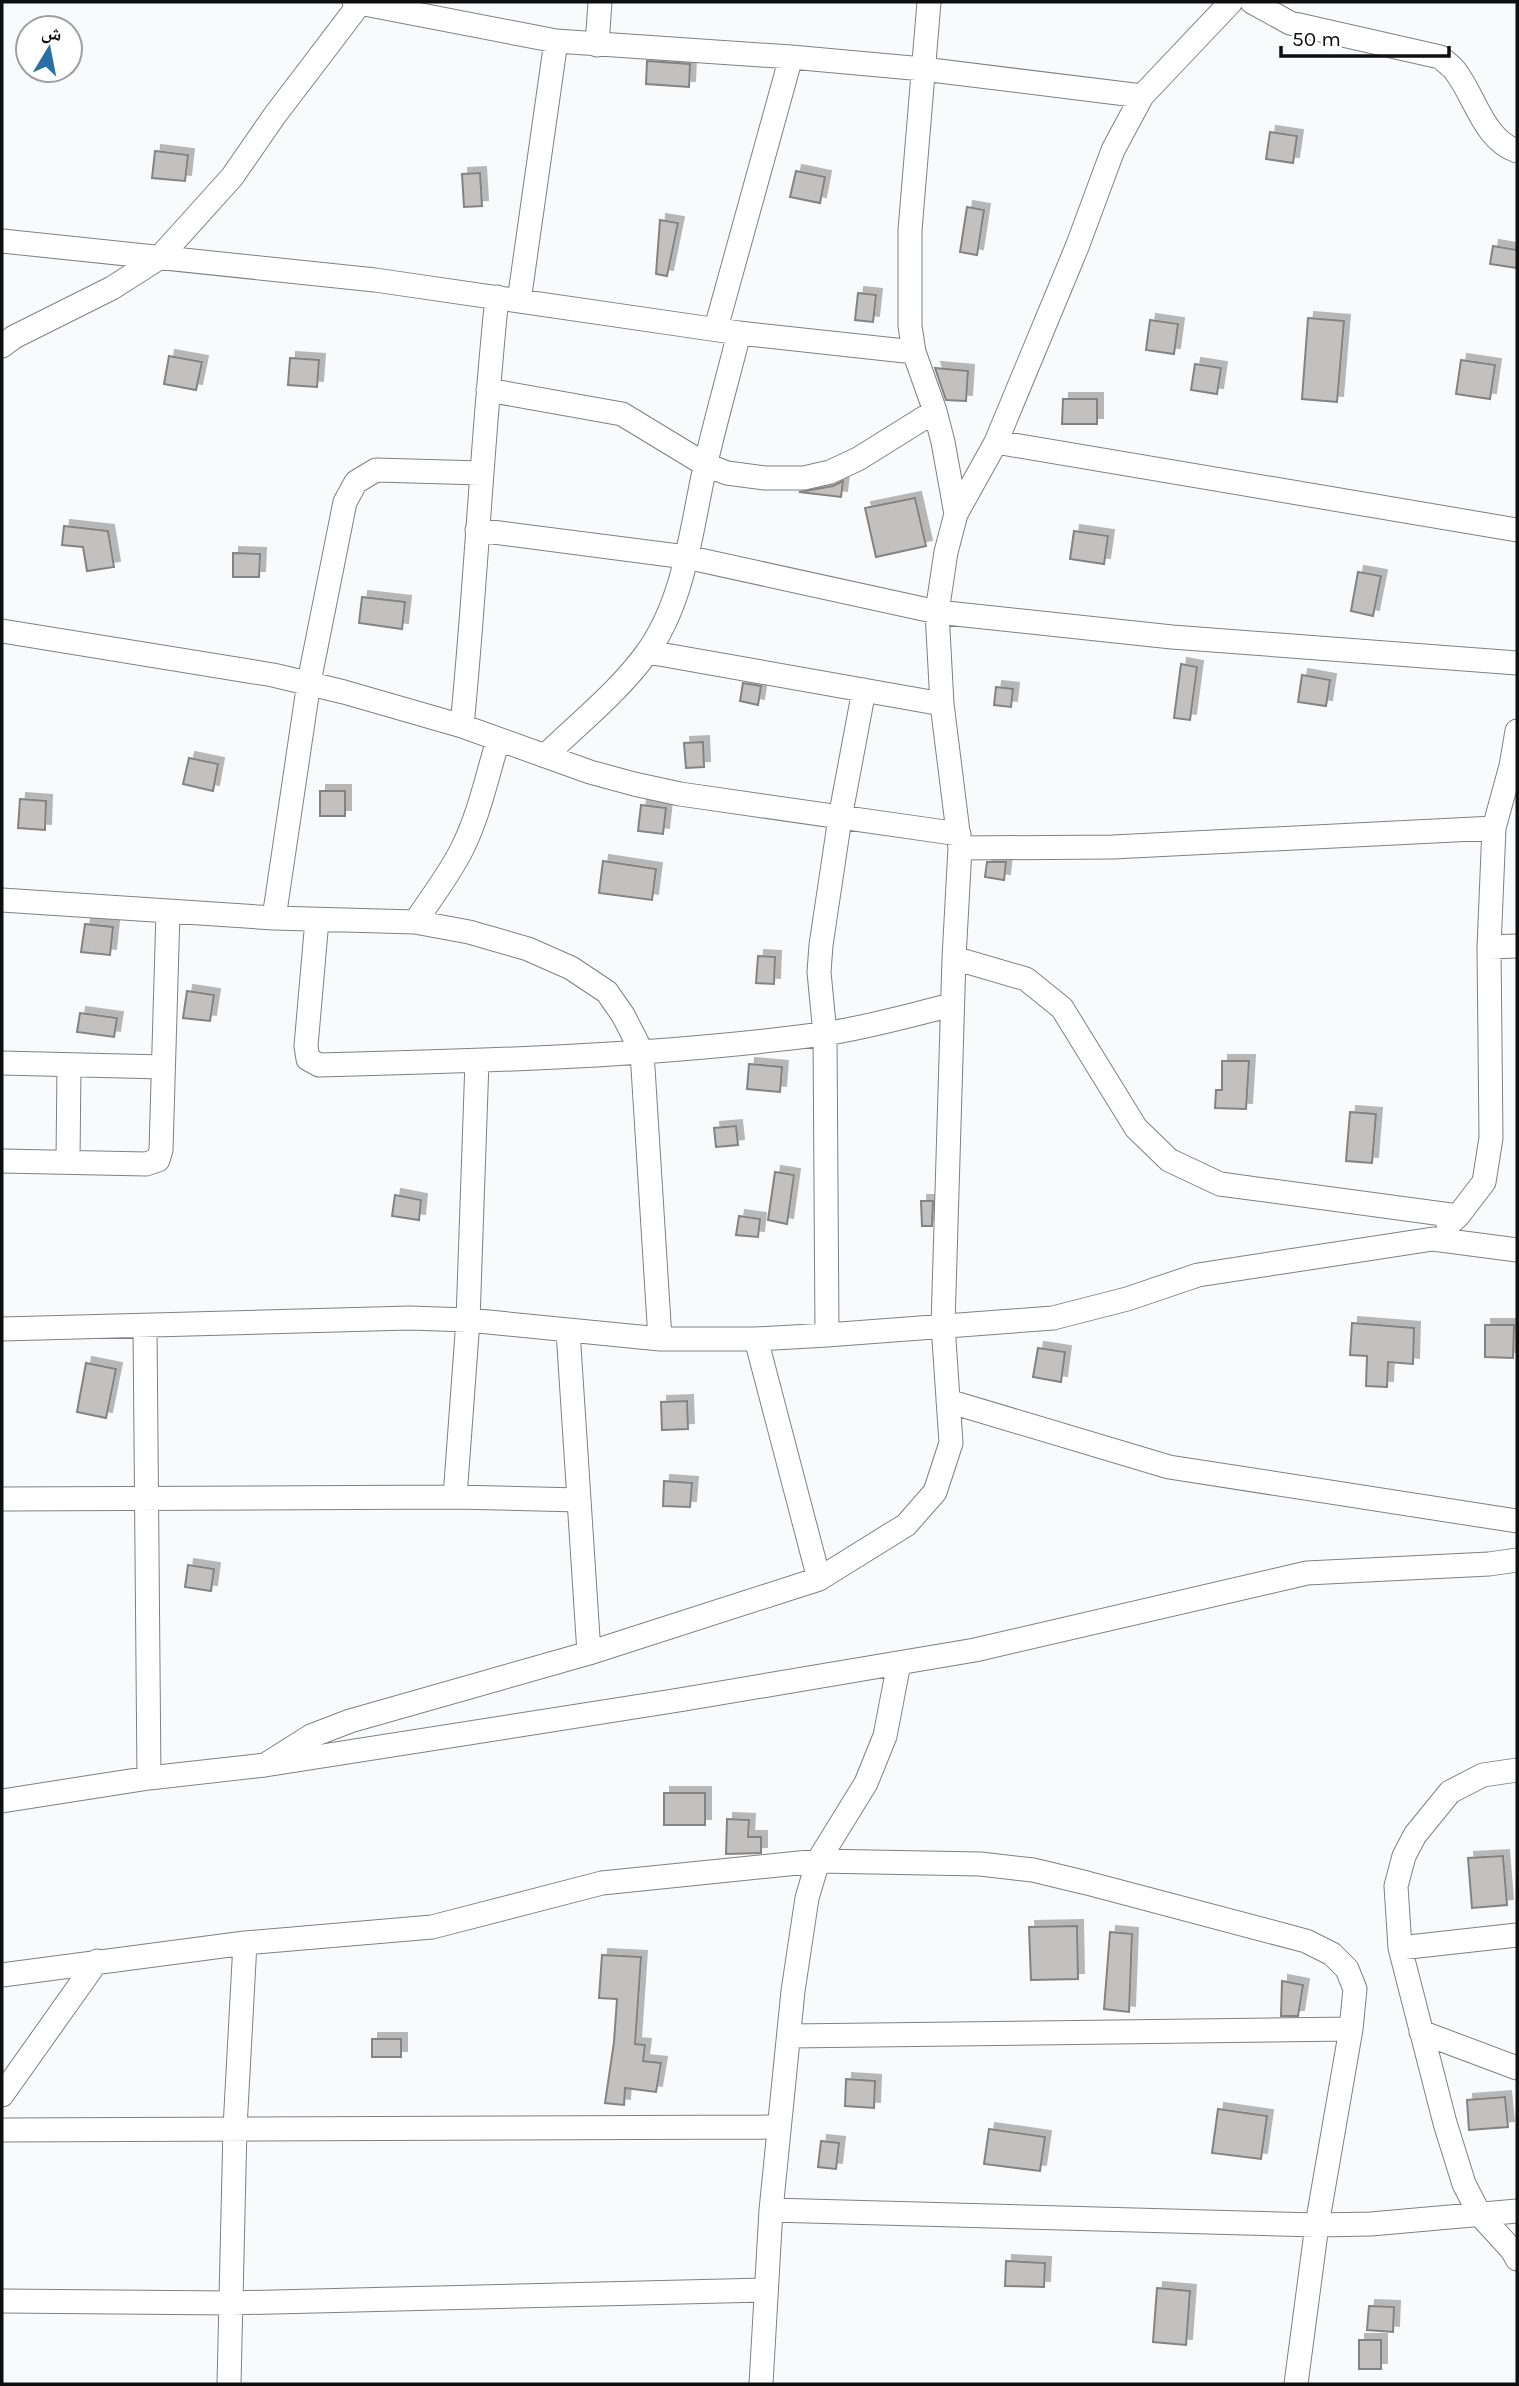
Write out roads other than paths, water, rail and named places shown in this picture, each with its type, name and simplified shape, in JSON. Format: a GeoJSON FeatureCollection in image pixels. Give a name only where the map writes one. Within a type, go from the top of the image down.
{"type":"FeatureCollection","features":[{"type":"Feature","properties":{"kind":"street"},"geometry":{"type":"LineString","coordinates":[[2,346],[14,337],[113,288],[159,258],[232,177],[358,2],[556,41],[923,69],[1142,96]]}},
{"type":"Feature","properties":{"kind":"street"},"geometry":{"type":"LineString","coordinates":[[597,45],[600,2]]}},
{"type":"Feature","properties":{"kind":"street"},"geometry":{"type":"LineString","coordinates":[[929,2],[910,230],[910,326],[914,352],[943,442],[956,514]]}},
{"type":"Feature","properties":{"kind":"street"},"geometry":{"type":"LineString","coordinates":[[265,1765],[311,1737],[350,1721],[589,1653],[820,1579],[906,1525],[935,1492],[951,1443],[943,1325],[959,841],[942,704],[937,612],[946,552],[956,514],[996,442],[1077,247],[1113,150],[1142,96],[1231,2]]}},
{"type":"Feature","properties":{"kind":"street"},"geometry":{"type":"LineString","coordinates":[[1252,2],[1290,23],[1440,57],[1455,70],[1487,127],[1510,149],[1517,151]]}},
{"type":"Feature","properties":{"kind":"street"},"geometry":{"type":"LineString","coordinates":[[462,726],[474,604],[488,390],[508,299],[556,41]]}},
{"type":"Feature","properties":{"kind":"street"},"geometry":{"type":"LineString","coordinates":[[716,328],[791,57]]}},
{"type":"Feature","properties":{"kind":"street"},"geometry":{"type":"LineString","coordinates":[[2,240],[309,272],[739,333],[914,352]]}},
{"type":"Feature","properties":{"kind":"street"},"geometry":{"type":"LineString","coordinates":[[545,756],[628,676],[648,652],[672,606],[739,333]]}},
{"type":"Feature","properties":{"kind":"street"},"geometry":{"type":"LineString","coordinates":[[488,390],[622,414],[706,465],[727,473],[765,478],[804,478],[830,472],[858,459],[935,411]]}},
{"type":"Feature","properties":{"kind":"street"},"geometry":{"type":"LineString","coordinates":[[996,442],[1517,530]]}},
{"type":"Feature","properties":{"kind":"street"},"geometry":{"type":"LineString","coordinates":[[274,918],[309,682],[345,502],[356,482],[376,470],[481,473]]}},
{"type":"Feature","properties":{"kind":"street"},"geometry":{"type":"LineString","coordinates":[[477,530],[686,557],[937,612],[1172,637],[1517,663]]}},
{"type":"Feature","properties":{"kind":"street"},"geometry":{"type":"LineString","coordinates":[[2,631],[309,682],[462,726],[623,781],[680,794],[840,818],[959,841],[1113,847],[1494,828]]}},
{"type":"Feature","properties":{"kind":"street"},"geometry":{"type":"LineString","coordinates":[[648,652],[942,704]]}},
{"type":"Feature","properties":{"kind":"street"},"geometry":{"type":"LineString","coordinates":[[827,1335],[825,1034],[820,972],[821,945],[840,818],[864,690]]}},
{"type":"Feature","properties":{"kind":"street"},"geometry":{"type":"LineString","coordinates":[[1433,1238],[1458,1216],[1484,1182],[1490,1138],[1489,947],[1494,828],[1511,766],[1517,731]]}},
{"type":"Feature","properties":{"kind":"street"},"geometry":{"type":"LineString","coordinates":[[415,922],[463,847],[478,809],[498,740]]}},
{"type":"Feature","properties":{"kind":"street"},"geometry":{"type":"LineString","coordinates":[[2,900],[274,918],[415,922],[469,932],[528,949],[571,968],[607,992],[623,1015],[642,1052],[660,1339]]}},
{"type":"Feature","properties":{"kind":"street"},"geometry":{"type":"LineString","coordinates":[[2,1161],[146,1164],[158,1160],[161,1150],[168,912]]}},
{"type":"Feature","properties":{"kind":"street"},"geometry":{"type":"LineString","coordinates":[[317,920],[306,1046],[308,1059],[320,1065],[477,1061],[642,1052],[825,1034],[952,1005]]}},
{"type":"Feature","properties":{"kind":"street"},"geometry":{"type":"LineString","coordinates":[[1489,947],[1517,946]]}},
{"type":"Feature","properties":{"kind":"street"},"geometry":{"type":"LineString","coordinates":[[954,958],[1026,979],[1062,1008],[1136,1128],[1169,1160],[1220,1184],[1458,1216]]}},
{"type":"Feature","properties":{"kind":"street"},"geometry":{"type":"LineString","coordinates":[[455,1497],[468,1320],[477,1061]]}},
{"type":"Feature","properties":{"kind":"street"},"geometry":{"type":"LineString","coordinates":[[2,1063],[163,1067]]}},
{"type":"Feature","properties":{"kind":"street"},"geometry":{"type":"LineString","coordinates":[[68,1161],[69,1065]]}},
{"type":"Feature","properties":{"kind":"street"},"geometry":{"type":"LineString","coordinates":[[2,1329],[410,1318],[468,1320],[660,1339],[756,1339],[1053,1318],[1127,1299],[1198,1275],[1433,1238],[1517,1250]]}},
{"type":"Feature","properties":{"kind":"street"},"geometry":{"type":"LineString","coordinates":[[145,1326],[149,1778]]}},
{"type":"Feature","properties":{"kind":"street"},"geometry":{"type":"LineString","coordinates":[[568,1331],[589,1653]]}},
{"type":"Feature","properties":{"kind":"street"},"geometry":{"type":"LineString","coordinates":[[756,1339],[820,1579]]}},
{"type":"Feature","properties":{"kind":"street"},"geometry":{"type":"LineString","coordinates":[[948,1401],[1169,1467],[1517,1521]]}},
{"type":"Feature","properties":{"kind":"street"},"geometry":{"type":"LineString","coordinates":[[2,1499],[455,1497],[579,1500]]}},
{"type":"Feature","properties":{"kind":"street"},"geometry":{"type":"LineString","coordinates":[[2,1801],[149,1778],[265,1765],[680,1700],[975,1650],[1307,1573],[1489,1564],[1517,1560]]}},
{"type":"Feature","properties":{"kind":"street"},"geometry":{"type":"LineString","coordinates":[[761,2384],[771,2210],[807,1898],[818,1861],[866,1783],[885,1736],[899,1662]]}},
{"type":"Feature","properties":{"kind":"street"},"geometry":{"type":"LineString","coordinates":[[1517,1770],[1483,1775],[1450,1792],[1415,1835],[1404,1856],[1396,1886],[1400,1948],[1445,2123],[1464,2183],[1480,2215],[1517,2259]]}},
{"type":"Feature","properties":{"kind":"street"},"geometry":{"type":"LineString","coordinates":[[2,1975],[245,1942],[432,1927],[602,1883],[818,1861],[980,1864],[1033,1870],[1306,1941],[1332,1954],[1347,1969],[1355,1989],[1351,2029],[1317,2225],[1296,2384]]}},
{"type":"Feature","properties":{"kind":"street"},"geometry":{"type":"LineString","coordinates":[[1400,1948],[1517,1935]]}},
{"type":"Feature","properties":{"kind":"street"},"geometry":{"type":"LineString","coordinates":[[229,2384],[235,2128],[245,1942]]}},
{"type":"Feature","properties":{"kind":"street"},"geometry":{"type":"LineString","coordinates":[[2,2095],[97,1961]]}},
{"type":"Feature","properties":{"kind":"street"},"geometry":{"type":"LineString","coordinates":[[789,2036],[1351,2029]]}},
{"type":"Feature","properties":{"kind":"street"},"geometry":{"type":"LineString","coordinates":[[1421,2032],[1517,2068]]}},
{"type":"Feature","properties":{"kind":"street"},"geometry":{"type":"LineString","coordinates":[[2,2130],[779,2127]]}},
{"type":"Feature","properties":{"kind":"street"},"geometry":{"type":"LineString","coordinates":[[771,2210],[1317,2225],[1371,2224],[1517,2211]]}},
{"type":"Feature","properties":{"kind":"street"},"geometry":{"type":"LineString","coordinates":[[2,2301],[230,2303],[766,2290]]}}]}
